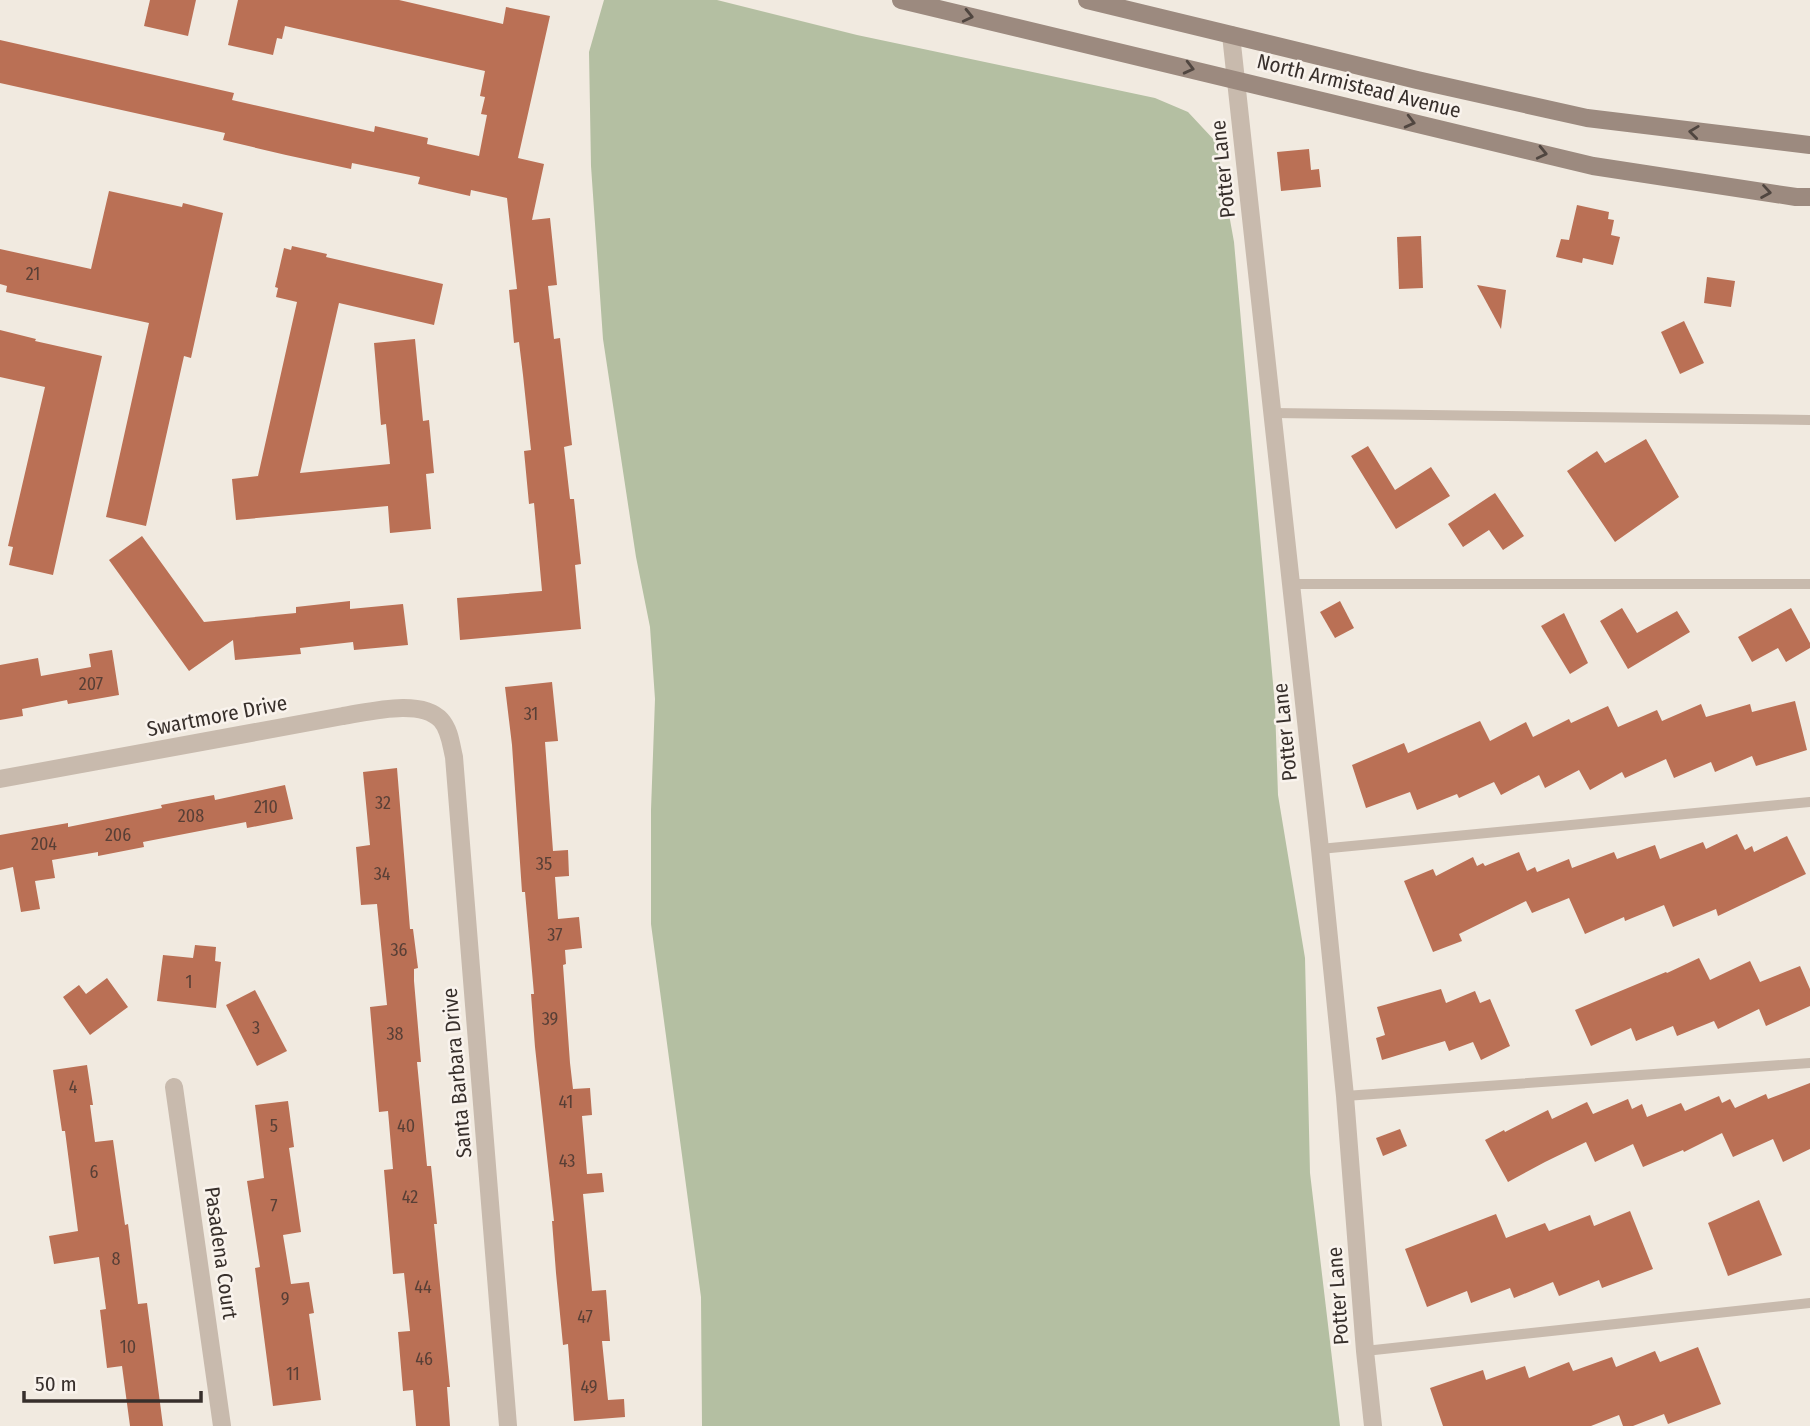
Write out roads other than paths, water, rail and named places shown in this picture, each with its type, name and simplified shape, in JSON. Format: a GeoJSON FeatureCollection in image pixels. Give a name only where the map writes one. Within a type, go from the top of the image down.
{"type":"FeatureCollection","features":[{"type":"Feature","properties":{"kind":"main road","name":"North Armistead Avenue"},"geometry":{"type":"LineString","coordinates":[[901,0],[1593,166],[1810,197]]}},
{"type":"Feature","properties":{"kind":"main road","name":"North Armistead Avenue"},"geometry":{"type":"LineString","coordinates":[[1087,0],[1587,118],[1810,145]]}},
{"type":"Feature","properties":{"kind":"street","name":"Potter Lane"},"geometry":{"type":"LineString","coordinates":[[1231,35],[1320,849],[1345,1096],[1373,1426]]}},
{"type":"Feature","properties":{"kind":"street","name":"Swartmore Drive"},"geometry":{"type":"LineString","coordinates":[[0,779],[393,708],[418,709],[430,712],[441,720]]}},
{"type":"Feature","properties":{"kind":"street","name":"Santa Barbara Drive"},"geometry":{"type":"LineString","coordinates":[[441,720],[449,734],[454,757],[508,1426]]}},
{"type":"Feature","properties":{"kind":"street","name":"Pasadena Court"},"geometry":{"type":"LineString","coordinates":[[174,1087],[222,1426]]}},
{"type":"Feature","properties":{"kind":"lane"},"geometry":{"type":"LineString","coordinates":[[1273,413],[1810,420]]}},
{"type":"Feature","properties":{"kind":"lane"},"geometry":{"type":"LineString","coordinates":[[1292,584],[1810,584]]}},
{"type":"Feature","properties":{"kind":"lane"},"geometry":{"type":"LineString","coordinates":[[1320,849],[1810,802]]}},
{"type":"Feature","properties":{"kind":"lane"},"geometry":{"type":"LineString","coordinates":[[1345,1096],[1810,1063]]}},
{"type":"Feature","properties":{"kind":"lane"},"geometry":{"type":"LineString","coordinates":[[1365,1351],[1810,1303]]}}]}
